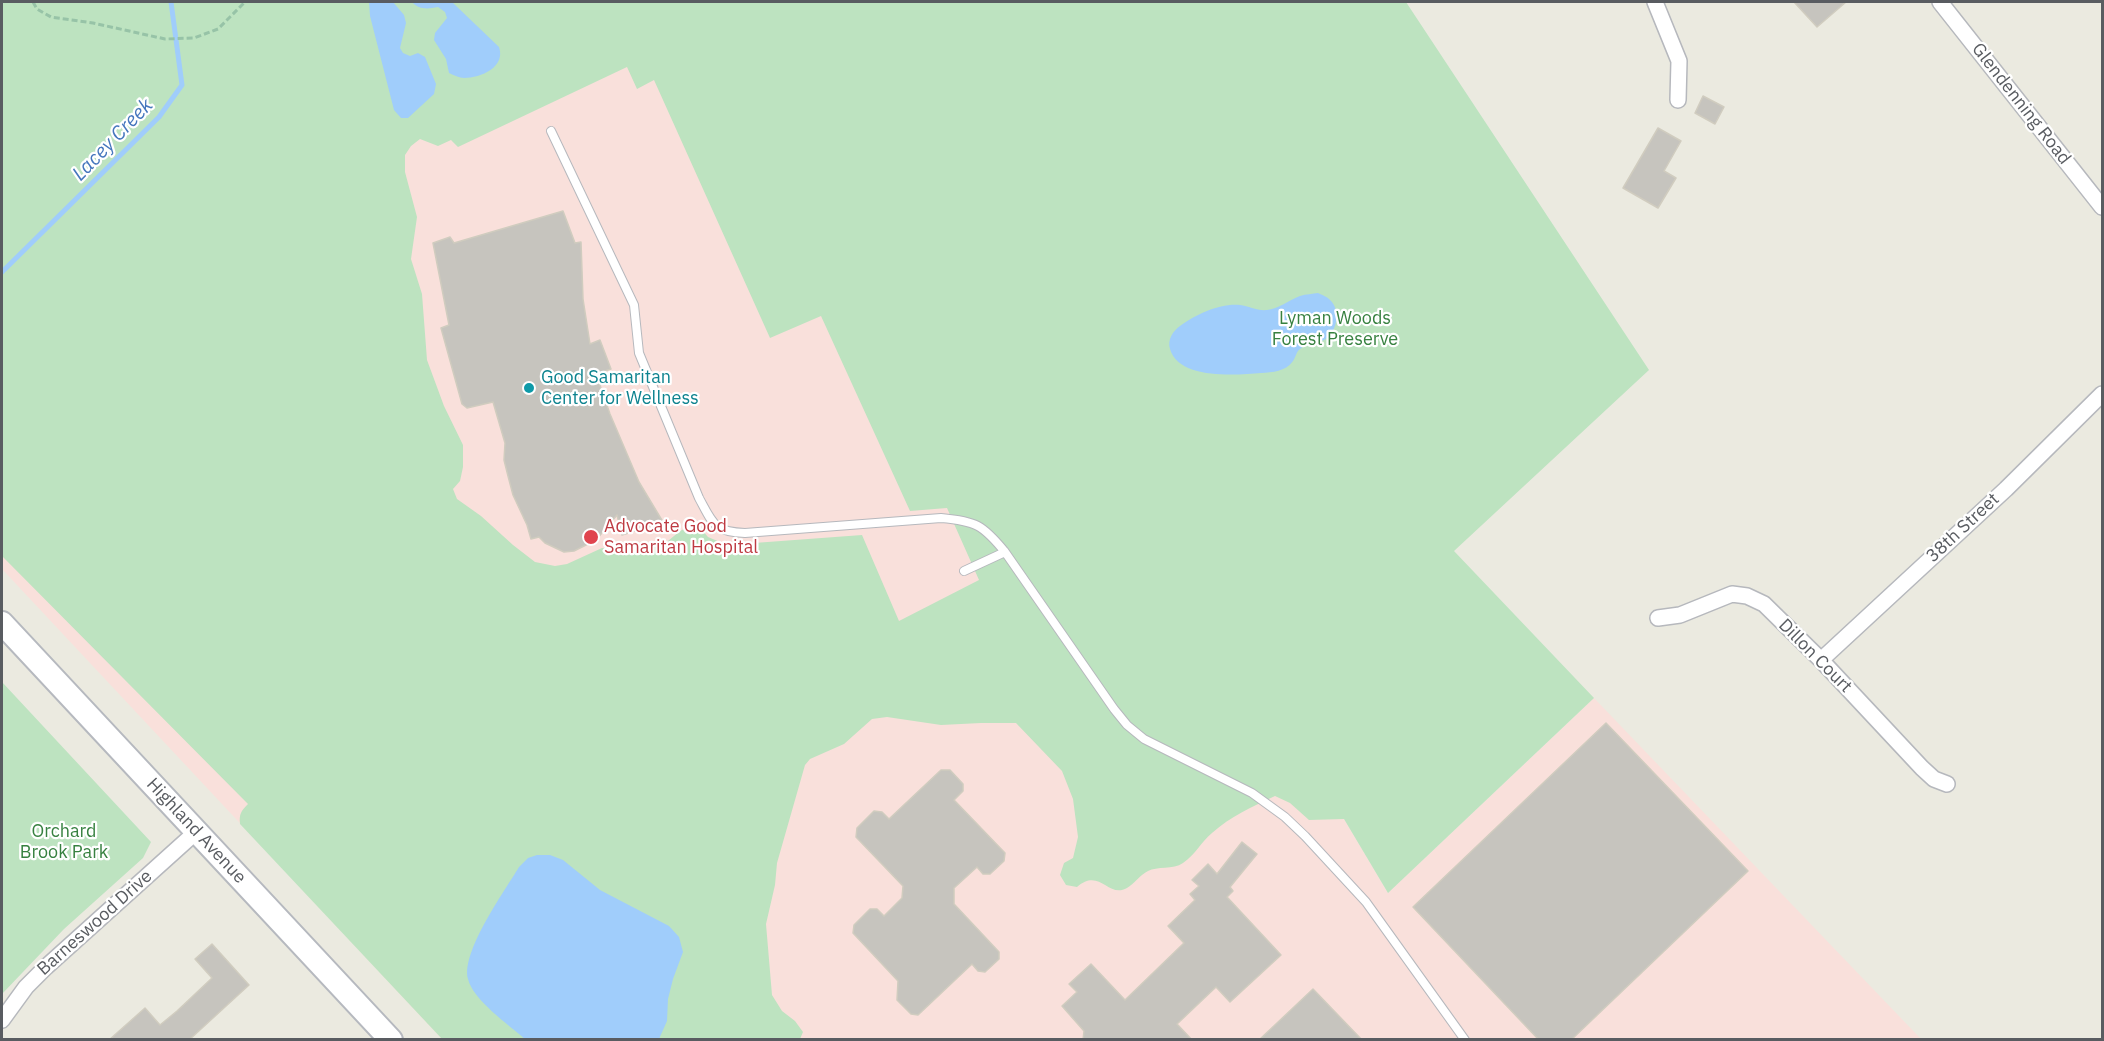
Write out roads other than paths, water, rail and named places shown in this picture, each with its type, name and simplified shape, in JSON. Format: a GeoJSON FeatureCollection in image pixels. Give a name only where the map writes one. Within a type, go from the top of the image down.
{"type":"FeatureCollection","features":[{"type":"Feature","properties":{"kind":"main road","name":"Highland Avenue"},"geometry":{"type":"LineString","coordinates":[[2,622],[391,1040]]}},
{"type":"Feature","properties":{"kind":"street"},"geometry":{"type":"LineString","coordinates":[[1655,2],[1679,61],[1678,100]]}},
{"type":"Feature","properties":{"kind":"street","name":"Glendenning Road"},"geometry":{"type":"LineString","coordinates":[[1940,2],[2103,207]]}},
{"type":"Feature","properties":{"kind":"street","name":"38th Street"},"geometry":{"type":"LineString","coordinates":[[1821,660],[2006,489],[2103,394]]}},
{"type":"Feature","properties":{"kind":"street","name":"Dillon Court"},"geometry":{"type":"LineString","coordinates":[[1658,618],[1680,615],[1732,594],[1747,596],[1764,604],[1821,660],[1922,768],[1934,779],[1947,784]]}},
{"type":"Feature","properties":{"kind":"street","name":"Barneswood Drive"},"geometry":{"type":"LineString","coordinates":[[2,1020],[26,987],[46,967],[195,832]]}},
{"type":"Feature","properties":{"kind":"lane"},"geometry":{"type":"LineString","coordinates":[[551,130],[634,305],[639,353],[699,498],[711,521],[721,530],[746,533],[941,518],[973,523],[988,531],[1127,725],[1144,739],[1252,793],[1285,817],[1366,902],[1466,1040]]}},
{"type":"Feature","properties":{"kind":"lane"},"geometry":{"type":"LineString","coordinates":[[964,571],[1005,552]]}},
{"type":"Feature","properties":{"kind":"water"},"geometry":{"type":"Polygon","coordinates":[[[369,2],[393,2],[404,15],[406,23],[400,48],[403,53],[410,56],[418,53],[425,57],[436,84],[434,94],[408,118],[401,118],[394,110],[370,16],[369,2]]]}},
{"type":"Feature","properties":{"kind":"water"},"geometry":{"type":"Polygon","coordinates":[[[412,2],[452,2],[499,47],[499,60],[495,66],[478,76],[460,78],[449,73],[446,59],[434,40],[435,33],[447,18],[445,12],[438,7],[421,8],[412,2]]]}},
{"type":"Feature","properties":{"kind":"water"},"geometry":{"type":"Polygon","coordinates":[[[1318,293],[1329,299],[1335,308],[1334,329],[1325,339],[1300,349],[1290,365],[1283,369],[1250,374],[1196,371],[1175,359],[1170,349],[1170,339],[1177,328],[1209,310],[1240,305],[1267,310],[1300,296],[1318,293]]]}},
{"type":"Feature","properties":{"kind":"water"},"geometry":{"type":"Polygon","coordinates":[[[550,855],[563,860],[600,890],[669,926],[679,937],[683,952],[668,999],[667,1021],[659,1039],[525,1039],[492,1012],[471,987],[468,967],[477,938],[485,922],[519,867],[528,858],[550,855]]]}},
{"type":"Feature","properties":{"kind":"waterway","name":"Lacey Creek"},"geometry":{"type":"LineString","coordinates":[[2,272],[159,117],[182,85],[171,2]]}},
{"type":"Feature","properties":{"kind":"place","name":"Good Samaritan Center for Wellness"},"geometry":{"type":"Point","coordinates":[529,388]}},
{"type":"Feature","properties":{"kind":"place","name":"Advocate Good Samaritan Hospital"},"geometry":{"type":"Point","coordinates":[591,537]}},
{"type":"Feature","properties":{"kind":"park label","name":"Lyman Woods Forest Preserve"},"geometry":{"type":"Point","coordinates":[1335,329]}},
{"type":"Feature","properties":{"kind":"park label","name":"Orchard Brook Park"},"geometry":{"type":"Point","coordinates":[64,842]}}]}
